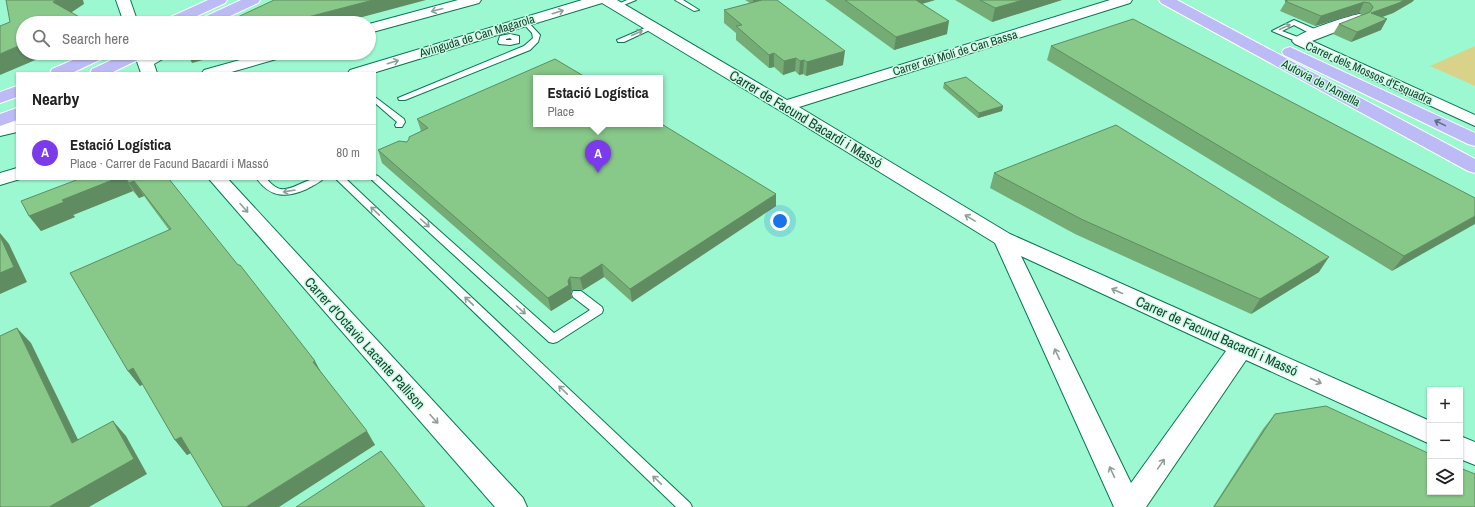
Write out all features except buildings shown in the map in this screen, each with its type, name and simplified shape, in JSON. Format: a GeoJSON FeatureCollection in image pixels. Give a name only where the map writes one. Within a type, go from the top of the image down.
{"type":"FeatureCollection","features":[{"type":"Feature","properties":{"kind":"highway"},"geometry":{"type":"LineString","coordinates":[[185,16],[220,0]]}},
{"type":"Feature","properties":{"kind":"highway"},"geometry":{"type":"LineString","coordinates":[[219,16],[253,0]]}},
{"type":"Feature","properties":{"kind":"highway","name":"Autovia de l'Ametlla"},"geometry":{"type":"LineString","coordinates":[[1166,0],[1245,37],[1475,155]]}},
{"type":"Feature","properties":{"kind":"highway","name":"Autovia de l'Ametlla"},"geometry":{"type":"LineString","coordinates":[[1186,0],[1245,37],[1475,167]]}},
{"type":"Feature","properties":{"kind":"highway"},"geometry":{"type":"LineString","coordinates":[[1245,37],[1271,43],[1344,76],[1475,140]]}},
{"type":"Feature","properties":{"kind":"highway"},"geometry":{"type":"LineString","coordinates":[[1245,37],[1320,91],[1475,176]]}},
{"type":"Feature","properties":{"kind":"highway"},"geometry":{"type":"LineString","coordinates":[[60,72],[87,60]]}},
{"type":"Feature","properties":{"kind":"highway"},"geometry":{"type":"LineString","coordinates":[[102,72],[144,60]]}},
{"type":"Feature","properties":{"kind":"highway"},"geometry":{"type":"LineString","coordinates":[[0,98],[16,91]]}},
{"type":"Feature","properties":{"kind":"highway"},"geometry":{"type":"LineString","coordinates":[[0,121],[16,113]]}},
{"type":"Feature","properties":{"kind":"street"},"geometry":{"type":"LineString","coordinates":[[123,0],[129,16]]}},
{"type":"Feature","properties":{"kind":"street"},"geometry":{"type":"LineString","coordinates":[[376,27],[474,0]]}},
{"type":"Feature","properties":{"kind":"street","name":"Avinguda de Can Magarola"},"geometry":{"type":"LineString","coordinates":[[359,72],[597,0]]}},
{"type":"Feature","properties":{"kind":"street","name":"Carrer del Molí de Can Bassa"},"geometry":{"type":"LineString","coordinates":[[785,106],[1125,0]]}},
{"type":"Feature","properties":{"kind":"street"},"geometry":{"type":"LineString","coordinates":[[241,16],[268,3]]}},
{"type":"Feature","properties":{"kind":"street","name":"Carrer de Facund Bacardí i Massó"},"geometry":{"type":"LineString","coordinates":[[612,3],[785,106],[1003,239],[1427,432]]}},
{"type":"Feature","properties":{"kind":"street","name":"Carrer dels Mossos d'Esquadra"},"geometry":{"type":"LineString","coordinates":[[1300,41],[1316,33],[1359,18]]}},
{"type":"Feature","properties":{"kind":"street","name":"Carrer dels Mossos d'Esquadra"},"geometry":{"type":"LineString","coordinates":[[1300,41],[1475,121]]}},
{"type":"Feature","properties":{"kind":"street"},"geometry":{"type":"LineString","coordinates":[[214,72],[257,60]]}},
{"type":"Feature","properties":{"kind":"street"},"geometry":{"type":"LineString","coordinates":[[0,131],[16,126]]}},
{"type":"Feature","properties":{"kind":"street"},"geometry":{"type":"LineString","coordinates":[[0,179],[16,174]]}},
{"type":"Feature","properties":{"kind":"street","name":"Carrer d'Octavio Lacante Pallison"},"geometry":{"type":"LineString","coordinates":[[219,180],[513,507]]}},
{"type":"Feature","properties":{"kind":"street"},"geometry":{"type":"LineString","coordinates":[[1003,239],[1129,507],[1242,347]]}},
{"type":"Feature","properties":{"kind":"street"},"geometry":{"type":"LineString","coordinates":[[1463,448],[1475,454]]}},
{"type":"Feature","properties":{"kind":"lane"},"geometry":{"type":"LineString","coordinates":[[612,3],[633,0]]}},
{"type":"Feature","properties":{"kind":"lane"},"geometry":{"type":"LineString","coordinates":[[678,0],[696,10]]}},
{"type":"Feature","properties":{"kind":"lane"},"geometry":{"type":"LineString","coordinates":[[402,98],[527,48],[535,42],[537,34],[525,22]]}},
{"type":"Feature","properties":{"kind":"lane"},"geometry":{"type":"LineString","coordinates":[[1300,41],[1276,30],[1294,22],[1316,33]]}},
{"type":"Feature","properties":{"kind":"lane"},"geometry":{"type":"LineString","coordinates":[[622,40],[652,27]]}},
{"type":"Feature","properties":{"kind":"lane"},"geometry":{"type":"LineString","coordinates":[[376,100],[401,122],[399,125]]}},
{"type":"Feature","properties":{"kind":"lane"},"geometry":{"type":"LineString","coordinates":[[376,179],[553,339],[598,310],[577,294]]}},
{"type":"Feature","properties":{"kind":"lane"},"geometry":{"type":"LineString","coordinates":[[263,180],[272,190],[284,192],[292,191],[316,180]]}},
{"type":"Feature","properties":{"kind":"lane"},"geometry":{"type":"LineString","coordinates":[[342,180],[685,507]]}},
{"type":"Feature","properties":{"kind":"shaded area"},"geometry":{"type":"Polygon","coordinates":[[[1475,46],[1475,86],[1430,66],[1475,46]]]}},
{"type":"Feature","properties":{"kind":"place","name":"Estació Logística"},"geometry":{"type":"Point","coordinates":[598,173]}}]}
